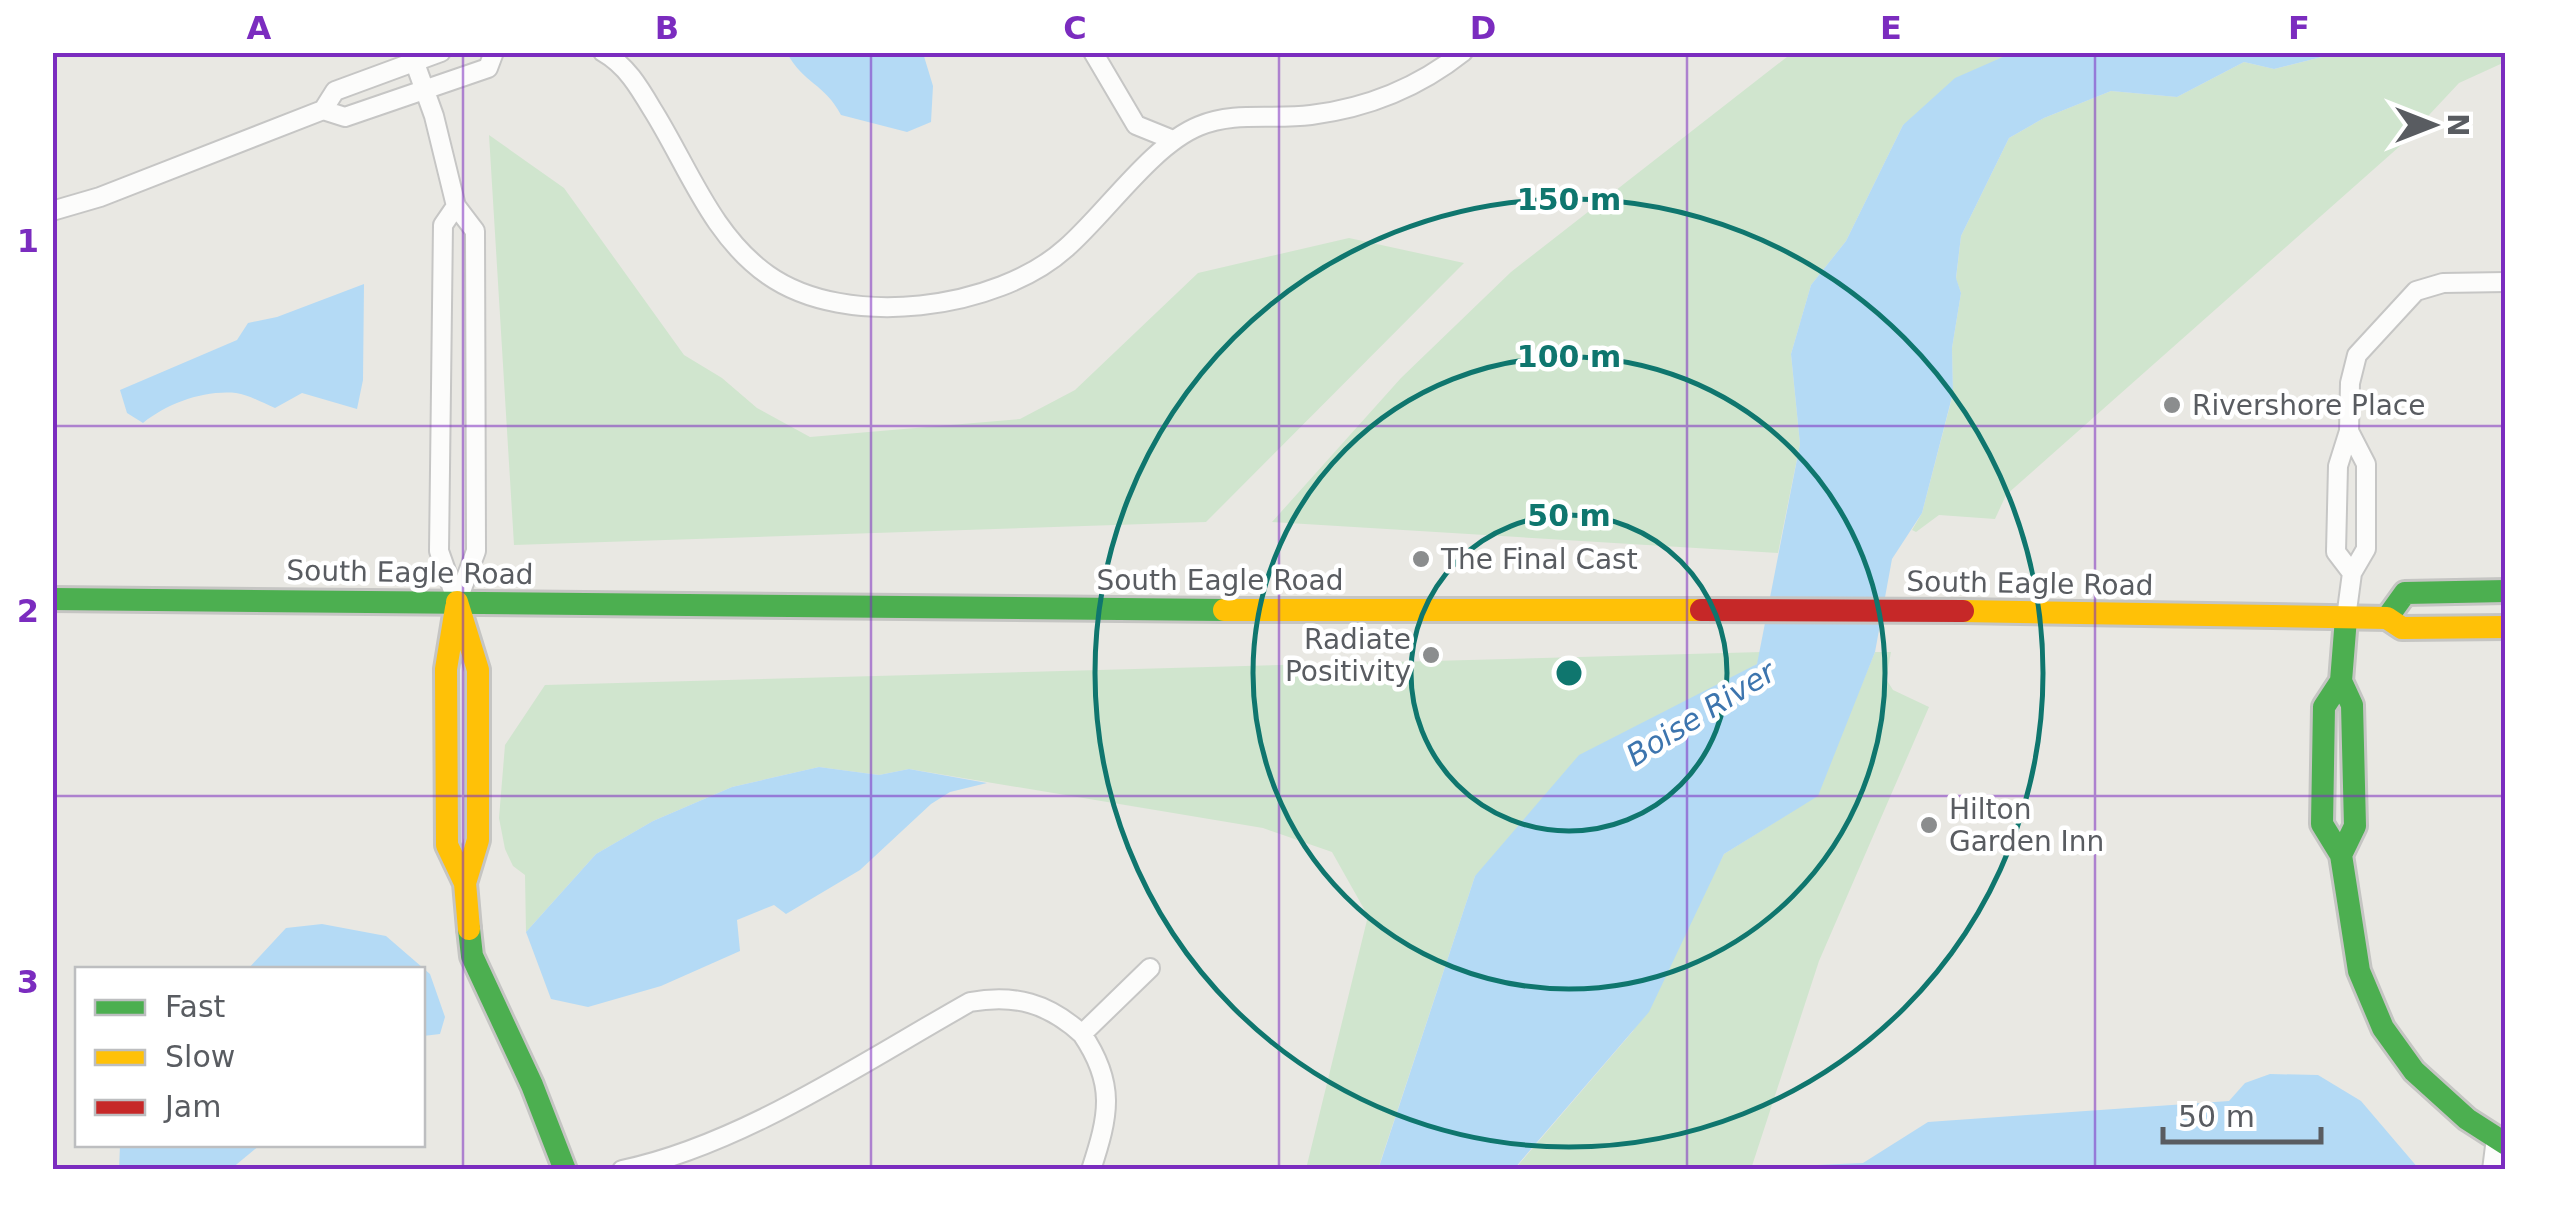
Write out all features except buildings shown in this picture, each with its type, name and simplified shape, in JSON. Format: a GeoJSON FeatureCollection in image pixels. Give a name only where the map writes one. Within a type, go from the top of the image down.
{"type":"FeatureCollection","features":[{"type":"Feature","properties":{"kind":"main road"},"geometry":{"type":"LineString","coordinates":[[2387,618],[2405,593],[2506,591]]}},
{"type":"Feature","properties":{"kind":"main road","name":"South Eagle Road"},"geometry":{"type":"LineString","coordinates":[[52,599],[1169,610],[1904,610],[2387,618],[2402,628],[2506,626]]}},
{"type":"Feature","properties":{"kind":"main road"},"geometry":{"type":"LineString","coordinates":[[456,602],[478,670],[478,840],[465,883]]}},
{"type":"Feature","properties":{"kind":"main road"},"geometry":{"type":"LineString","coordinates":[[456,602],[446,669],[447,844],[465,883],[472,956],[532,1085],[565,1170]]}},
{"type":"Feature","properties":{"kind":"main road"},"geometry":{"type":"LineString","coordinates":[[2342,855],[2355,826],[2352,705],[2341,680],[2346,618]]}},
{"type":"Feature","properties":{"kind":"main road"},"geometry":{"type":"LineString","coordinates":[[2341,680],[2324,706],[2322,824],[2342,855],[2359,971],[2399,1052],[2433,1092],[2501,1141]]}},
{"type":"Feature","properties":{"kind":"street"},"geometry":{"type":"LineString","coordinates":[[52,211],[322,110],[336,91],[413,57],[441,52]]}},
{"type":"Feature","properties":{"kind":"street"},"geometry":{"type":"LineString","coordinates":[[322,110],[345,117],[488,68],[494,52]]}},
{"type":"Feature","properties":{"kind":"street"},"geometry":{"type":"LineString","coordinates":[[603,52],[616,60],[638,86],[710,212],[746,258],[798,292],[856,308],[886,309],[969,295],[1031,273],[1063,252],[1172,140],[1199,126],[1225,118],[1309,115],[1362,106],[1410,87],[1463,52]]}},
{"type":"Feature","properties":{"kind":"street"},"geometry":{"type":"LineString","coordinates":[[1093,52],[1136,125],[1172,140]]}},
{"type":"Feature","properties":{"kind":"street"},"geometry":{"type":"LineString","coordinates":[[413,57],[456,206],[475,231],[476,552],[456,602]]}},
{"type":"Feature","properties":{"kind":"street"},"geometry":{"type":"LineString","coordinates":[[456,206],[443,225],[439,552],[456,602]]}},
{"type":"Feature","properties":{"kind":"street"},"geometry":{"type":"LineString","coordinates":[[2352,573],[2336,552],[2338,466],[2350,432],[2350,383],[2357,355],[2416,291],[2443,283],[2506,282]]}},
{"type":"Feature","properties":{"kind":"street"},"geometry":{"type":"LineString","coordinates":[[2346,618],[2352,573],[2366,549],[2366,464],[2350,432]]}},
{"type":"Feature","properties":{"kind":"street"},"geometry":{"type":"LineString","coordinates":[[1082,1034],[1150,968]]}},
{"type":"Feature","properties":{"kind":"street"},"geometry":{"type":"LineString","coordinates":[[622,1170],[757,1122],[970,1002],[994,998],[1018,999],[1064,1017],[1096,1054],[1108,1103],[1091,1170]]}},
{"type":"Feature","properties":{"kind":"street"},"geometry":{"type":"LineString","coordinates":[[2492,1170],[2501,1141]]}},
{"type":"Feature","properties":{"kind":"green space"},"geometry":{"type":"Polygon","coordinates":[[[1792,53],[2016,53],[1903,125],[1846,241],[1811,285],[1791,354],[1800,444],[1778,553],[1272,522],[1401,378],[1511,272],[1792,53]]]}},
{"type":"Feature","properties":{"kind":"green space"},"geometry":{"type":"Polygon","coordinates":[[[2338,53],[2505,53],[2505,62],[2459,83],[2400,146],[2006,495],[1995,519],[1939,515],[1916,532],[1912,530],[1922,513],[1953,394],[1952,348],[1961,293],[1956,279],[1961,236],[2009,138],[2044,118],[2111,91],[2177,97],[2244,62],[2274,69],[2338,53]]]}},
{"type":"Feature","properties":{"kind":"green space"},"geometry":{"type":"Polygon","coordinates":[[[489,135],[564,188],[684,355],[722,378],[757,408],[810,437],[1020,419],[1075,390],[1198,273],[1349,238],[1464,263],[1206,522],[514,545],[489,135]]]}},
{"type":"Feature","properties":{"kind":"green space"},"geometry":{"type":"Polygon","coordinates":[[[1762,652],[1757,664],[1475,876],[1378,1169],[1306,1169],[1368,916],[1332,852],[1263,828],[909,769],[879,775],[819,767],[732,787],[653,821],[596,854],[526,932],[525,875],[513,866],[505,849],[499,818],[505,745],[545,685],[1762,652]]]}},
{"type":"Feature","properties":{"kind":"green space"},"geometry":{"type":"Polygon","coordinates":[[[1875,652],[1891,652],[1886,679],[1893,690],[1929,707],[1819,961],[1751,1169],[1514,1170],[1633,1031],[1724,854],[1788,814],[1859,691],[1875,652]]]}},
{"type":"Feature","properties":{"kind":"water"},"geometry":{"type":"Polygon","coordinates":[[[787,53],[923,53],[933,86],[931,122],[907,132],[841,115],[787,53]]]}},
{"type":"Feature","properties":{"kind":"water","name":"Boise River"},"geometry":{"type":"Polygon","coordinates":[[[2012,53],[2338,53],[2274,69],[2244,62],[2177,97],[2111,91],[2044,118],[2009,138],[1961,236],[1956,278],[1961,293],[1952,348],[1953,393],[1922,513],[1892,559],[1875,652],[1818,796],[1724,854],[1649,1012],[1514,1169],[1378,1170],[1475,876],[1579,755],[1757,664],[1800,444],[1791,354],[1811,285],[1846,241],[1903,125],[1955,78],[2012,53]]]}},
{"type":"Feature","properties":{"kind":"water"},"geometry":{"type":"Polygon","coordinates":[[[364,284],[363,380],[357,409],[302,393],[275,408],[246,395],[224,393],[187,399],[143,423],[127,413],[120,390],[237,340],[248,323],[277,317],[364,284]]]}},
{"type":"Feature","properties":{"kind":"water"},"geometry":{"type":"Polygon","coordinates":[[[819,767],[879,775],[909,769],[987,783],[950,792],[931,804],[860,870],[786,914],[774,905],[737,920],[740,951],[661,986],[588,1007],[551,999],[526,932],[596,854],[653,821],[732,787],[819,767]]]}},
{"type":"Feature","properties":{"kind":"water"},"geometry":{"type":"Polygon","coordinates":[[[322,924],[386,936],[422,967],[250,967],[286,928],[322,924]]]}},
{"type":"Feature","properties":{"kind":"water"},"geometry":{"type":"Polygon","coordinates":[[[425,970],[445,1017],[440,1034],[425,1036],[425,970]]]}},
{"type":"Feature","properties":{"kind":"water"},"geometry":{"type":"Polygon","coordinates":[[[2270,1074],[2318,1075],[2361,1101],[2419,1169],[1791,1169],[1863,1163],[1928,1122],[2229,1101],[2245,1083],[2270,1074]]]}},
{"type":"Feature","properties":{"kind":"water"},"geometry":{"type":"Polygon","coordinates":[[[120,1147],[258,1147],[231,1169],[119,1170],[120,1147]]]}},
{"type":"Feature","properties":{"kind":"traffic: fast"},"geometry":{"type":"LineString","coordinates":[[2387,618],[2405,593],[2506,591]]}},
{"type":"Feature","properties":{"kind":"traffic: fast"},"geometry":{"type":"LineString","coordinates":[[52,599],[1224,610]]}},
{"type":"Feature","properties":{"kind":"traffic: fast"},"geometry":{"type":"LineString","coordinates":[[2341,681],[2346,618]]}},
{"type":"Feature","properties":{"kind":"traffic: fast"},"geometry":{"type":"LineString","coordinates":[[2341,855],[2355,826],[2352,705],[2341,681],[2324,707],[2322,824],[2341,855],[2359,971],[2383,1028],[2414,1071],[2467,1119],[2506,1144]]}},
{"type":"Feature","properties":{"kind":"traffic: fast"},"geometry":{"type":"LineString","coordinates":[[469,929],[472,956],[532,1085],[565,1170]]}},
{"type":"Feature","properties":{"kind":"traffic: slow"},"geometry":{"type":"LineString","coordinates":[[457,602],[478,670],[478,840],[465,883],[469,929]]}},
{"type":"Feature","properties":{"kind":"traffic: slow"},"geometry":{"type":"LineString","coordinates":[[456,608],[446,669],[447,845],[465,883]]}},
{"type":"Feature","properties":{"kind":"traffic: slow"},"geometry":{"type":"LineString","coordinates":[[1224,610],[1701,610]]}},
{"type":"Feature","properties":{"kind":"traffic: slow"},"geometry":{"type":"LineString","coordinates":[[1963,611],[2387,618],[2402,628],[2506,627]]}},
{"type":"Feature","properties":{"kind":"traffic: jam"},"geometry":{"type":"LineString","coordinates":[[1701,610],[1963,611]]}},
{"type":"Feature","properties":{"kind":"place","name":"Rivershore Place"},"geometry":{"type":"Point","coordinates":[2172,405]}},
{"type":"Feature","properties":{"kind":"place","name":"The Final Cast"},"geometry":{"type":"Point","coordinates":[1421,559]}},
{"type":"Feature","properties":{"kind":"place","name":"Radiate Positivity"},"geometry":{"type":"Point","coordinates":[1431,655]}},
{"type":"Feature","properties":{"kind":"place","name":"Hilton Garden Inn"},"geometry":{"type":"Point","coordinates":[1929,825]}}]}
